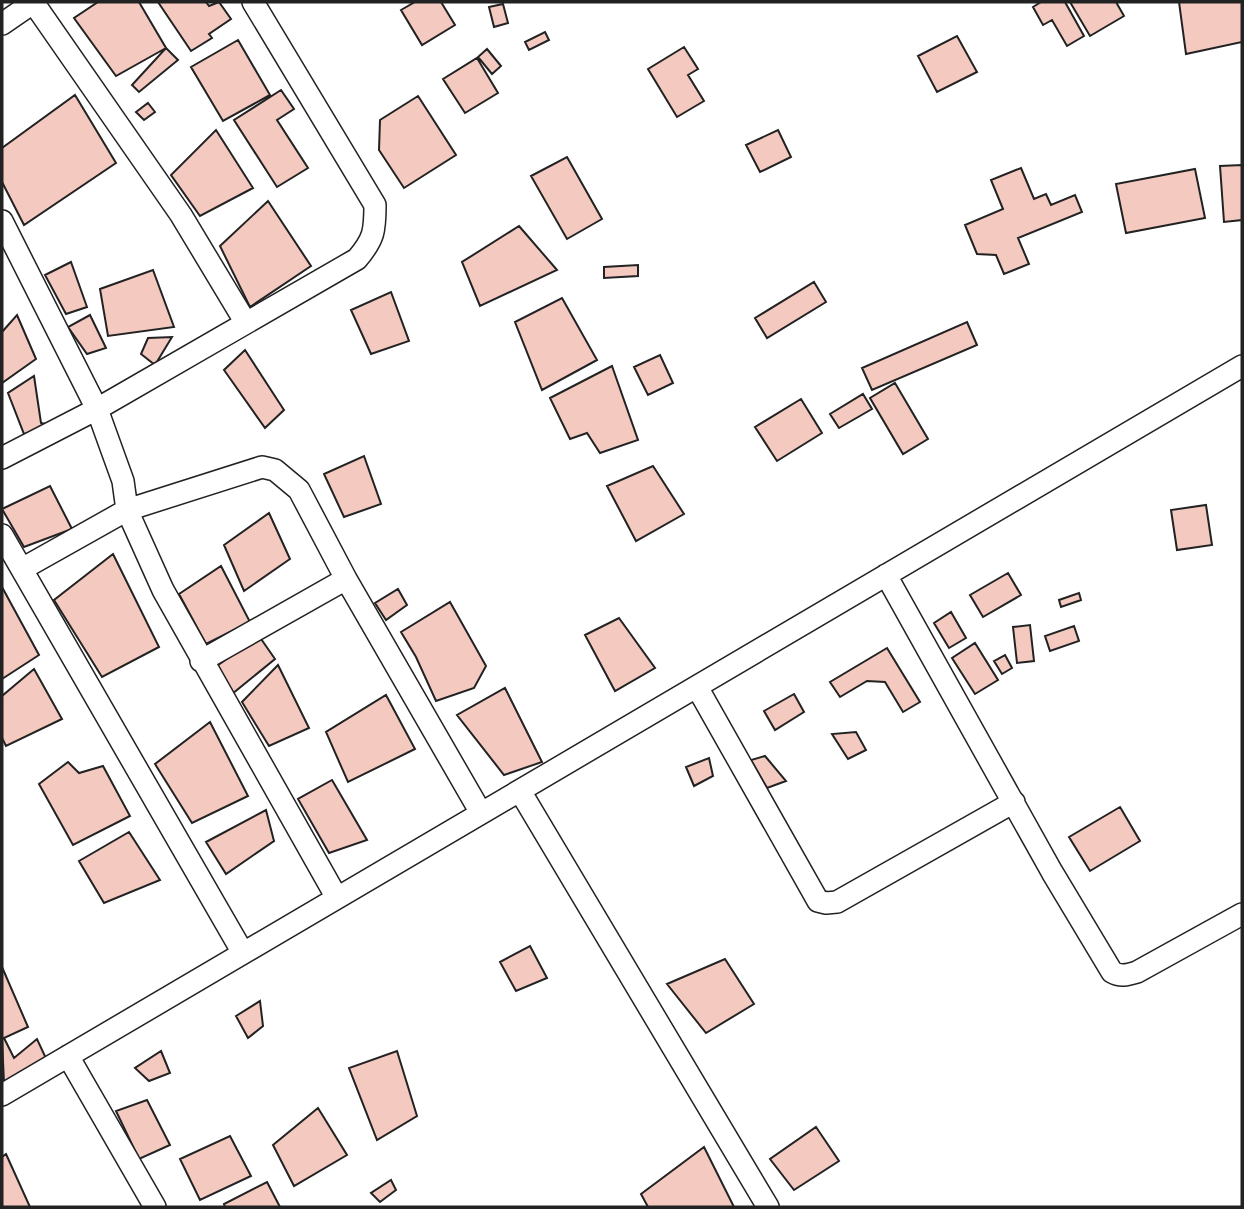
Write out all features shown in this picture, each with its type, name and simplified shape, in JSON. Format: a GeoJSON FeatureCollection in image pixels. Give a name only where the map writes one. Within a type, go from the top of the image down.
{"type":"FeatureCollection","features":[{"type":"Feature","properties":{"kind":"street"},"geometry":{"type":"LineString","coordinates":[[2,24],[34,2],[181,215],[246,323]]}},
{"type":"Feature","properties":{"kind":"street"},"geometry":{"type":"LineString","coordinates":[[2,458],[97,410],[357,259],[368,245],[375,230],[375,205],[253,2]]}},
{"type":"Feature","properties":{"kind":"street"},"geometry":{"type":"LineString","coordinates":[[2,221],[97,410],[123,481],[127,510],[163,590],[337,898]]}},
{"type":"Feature","properties":{"kind":"street"},"geometry":{"type":"LineString","coordinates":[[2,1095],[1242,366]]}},
{"type":"Feature","properties":{"kind":"street"},"geometry":{"type":"LineString","coordinates":[[22,569],[127,510],[262,467],[275,470],[299,491],[346,579],[481,813]]}},
{"type":"Feature","properties":{"kind":"street"},"geometry":{"type":"LineString","coordinates":[[2,535],[243,953]]}},
{"type":"Feature","properties":{"kind":"street"},"geometry":{"type":"LineString","coordinates":[[886,575],[1112,972],[1119,976],[1137,972],[1242,914]]}},
{"type":"Feature","properties":{"kind":"street"},"geometry":{"type":"LineString","coordinates":[[201,661],[346,579]]}},
{"type":"Feature","properties":{"kind":"street"},"geometry":{"type":"LineString","coordinates":[[697,687],[818,901],[837,902],[1014,802]]}},
{"type":"Feature","properties":{"kind":"street"},"geometry":{"type":"LineString","coordinates":[[520,791],[768,1207]]}},
{"type":"Feature","properties":{"kind":"street"},"geometry":{"type":"LineString","coordinates":[[68,1056],[155,1207]]}},
{"type":"Feature","properties":{"kind":"building"},"geometry":{"type":"Polygon","coordinates":[[[98,2],[139,2],[166,48],[116,76],[74,18],[98,2]]]}},
{"type":"Feature","properties":{"kind":"building"},"geometry":{"type":"Polygon","coordinates":[[[158,2],[206,2],[209,6],[219,2],[231,19],[209,34],[212,38],[191,51],[158,2]]]}},
{"type":"Feature","properties":{"kind":"building"},"geometry":{"type":"Polygon","coordinates":[[[415,2],[441,2],[455,25],[422,45],[401,10],[415,2]]]}},
{"type":"Feature","properties":{"kind":"building"},"geometry":{"type":"Polygon","coordinates":[[[1041,2],[1065,2],[1084,36],[1067,46],[1052,20],[1043,25],[1033,7],[1041,2]]]}},
{"type":"Feature","properties":{"kind":"building"},"geometry":{"type":"Polygon","coordinates":[[[1070,2],[1116,2],[1124,16],[1090,36],[1070,2]]]}},
{"type":"Feature","properties":{"kind":"building"},"geometry":{"type":"Polygon","coordinates":[[[1179,2],[1242,2],[1242,42],[1186,54],[1179,2]]]}},
{"type":"Feature","properties":{"kind":"building"},"geometry":{"type":"Polygon","coordinates":[[[503,4],[508,23],[494,27],[489,7],[503,4]]]}},
{"type":"Feature","properties":{"kind":"building"},"geometry":{"type":"Polygon","coordinates":[[[545,32],[549,40],[529,50],[525,42],[545,32]]]}},
{"type":"Feature","properties":{"kind":"building"},"geometry":{"type":"Polygon","coordinates":[[[957,36],[977,72],[937,92],[918,56],[957,36]]]}},
{"type":"Feature","properties":{"kind":"building"},"geometry":{"type":"Polygon","coordinates":[[[238,40],[270,95],[223,121],[191,67],[238,40]]]}},
{"type":"Feature","properties":{"kind":"building"},"geometry":{"type":"Polygon","coordinates":[[[684,47],[698,69],[688,75],[704,101],[677,117],[648,69],[684,47]]]}},
{"type":"Feature","properties":{"kind":"building"},"geometry":{"type":"Polygon","coordinates":[[[166,48],[178,60],[139,92],[132,85],[166,48]]]}},
{"type":"Feature","properties":{"kind":"building"},"geometry":{"type":"Polygon","coordinates":[[[487,49],[501,66],[492,74],[478,57],[487,49]]]}},
{"type":"Feature","properties":{"kind":"building"},"geometry":{"type":"Polygon","coordinates":[[[477,58],[498,93],[465,113],[443,79],[477,58]]]}},
{"type":"Feature","properties":{"kind":"building"},"geometry":{"type":"Polygon","coordinates":[[[281,90],[294,109],[277,120],[308,168],[277,187],[234,120],[281,90]]]}},
{"type":"Feature","properties":{"kind":"building"},"geometry":{"type":"Polygon","coordinates":[[[75,95],[116,163],[24,225],[2,182],[2,148],[75,95]]]}},
{"type":"Feature","properties":{"kind":"building"},"geometry":{"type":"Polygon","coordinates":[[[418,96],[456,155],[404,188],[379,150],[380,120],[418,96]]]}},
{"type":"Feature","properties":{"kind":"building"},"geometry":{"type":"Polygon","coordinates":[[[148,103],[155,112],[144,120],[136,112],[148,103]]]}},
{"type":"Feature","properties":{"kind":"building"},"geometry":{"type":"Polygon","coordinates":[[[216,130],[253,188],[200,216],[171,175],[216,130]]]}},
{"type":"Feature","properties":{"kind":"building"},"geometry":{"type":"Polygon","coordinates":[[[778,130],[791,157],[760,172],[746,145],[778,130]]]}},
{"type":"Feature","properties":{"kind":"building"},"geometry":{"type":"Polygon","coordinates":[[[567,157],[602,219],[567,239],[531,176],[567,157]]]}},
{"type":"Feature","properties":{"kind":"building"},"geometry":{"type":"Polygon","coordinates":[[[1242,165],[1242,220],[1224,222],[1220,166],[1242,165]]]}},
{"type":"Feature","properties":{"kind":"building"},"geometry":{"type":"Polygon","coordinates":[[[1021,168],[1034,199],[1046,194],[1051,205],[1075,195],[1082,212],[1018,238],[1029,264],[1004,274],[996,255],[977,254],[965,225],[1003,209],[991,180],[1021,168]]]}},
{"type":"Feature","properties":{"kind":"building"},"geometry":{"type":"Polygon","coordinates":[[[1195,169],[1205,218],[1126,233],[1116,184],[1195,169]]]}},
{"type":"Feature","properties":{"kind":"building"},"geometry":{"type":"Polygon","coordinates":[[[268,201],[311,266],[250,307],[220,246],[268,201]]]}},
{"type":"Feature","properties":{"kind":"building"},"geometry":{"type":"Polygon","coordinates":[[[519,226],[557,270],[480,306],[462,262],[519,226]]]}},
{"type":"Feature","properties":{"kind":"building"},"geometry":{"type":"Polygon","coordinates":[[[71,262],[87,307],[66,314],[45,275],[71,262]]]}},
{"type":"Feature","properties":{"kind":"building"},"geometry":{"type":"Polygon","coordinates":[[[638,265],[638,276],[604,278],[604,267],[638,265]]]}},
{"type":"Feature","properties":{"kind":"building"},"geometry":{"type":"Polygon","coordinates":[[[153,270],[174,327],[108,336],[100,289],[153,270]]]}},
{"type":"Feature","properties":{"kind":"building"},"geometry":{"type":"Polygon","coordinates":[[[814,282],[826,302],[767,338],[755,318],[814,282]]]}},
{"type":"Feature","properties":{"kind":"building"},"geometry":{"type":"Polygon","coordinates":[[[391,292],[409,341],[371,354],[351,310],[391,292]]]}},
{"type":"Feature","properties":{"kind":"building"},"geometry":{"type":"Polygon","coordinates":[[[562,298],[597,360],[542,390],[515,322],[562,298]]]}},
{"type":"Feature","properties":{"kind":"building"},"geometry":{"type":"Polygon","coordinates":[[[17,315],[36,359],[2,383],[2,332],[17,315]]]}},
{"type":"Feature","properties":{"kind":"building"},"geometry":{"type":"Polygon","coordinates":[[[90,315],[106,348],[87,354],[68,327],[90,315]]]}},
{"type":"Feature","properties":{"kind":"building"},"geometry":{"type":"Polygon","coordinates":[[[967,322],[977,345],[872,390],[862,368],[967,322]]]}},
{"type":"Feature","properties":{"kind":"building"},"geometry":{"type":"Polygon","coordinates":[[[172,337],[155,365],[141,354],[148,338],[172,337]]]}},
{"type":"Feature","properties":{"kind":"building"},"geometry":{"type":"Polygon","coordinates":[[[245,350],[284,410],[265,428],[224,370],[245,350]]]}},
{"type":"Feature","properties":{"kind":"building"},"geometry":{"type":"Polygon","coordinates":[[[660,355],[673,383],[648,395],[634,367],[660,355]]]}},
{"type":"Feature","properties":{"kind":"building"},"geometry":{"type":"Polygon","coordinates":[[[612,366],[638,440],[600,453],[587,433],[570,439],[550,398],[612,366]]]}},
{"type":"Feature","properties":{"kind":"building"},"geometry":{"type":"Polygon","coordinates":[[[34,376],[41,423],[60,427],[24,434],[8,393],[34,376]]]}},
{"type":"Feature","properties":{"kind":"building"},"geometry":{"type":"Polygon","coordinates":[[[895,383],[928,439],[903,454],[870,398],[895,383]]]}},
{"type":"Feature","properties":{"kind":"building"},"geometry":{"type":"Polygon","coordinates":[[[863,394],[872,409],[839,428],[830,414],[863,394]]]}},
{"type":"Feature","properties":{"kind":"building"},"geometry":{"type":"Polygon","coordinates":[[[801,399],[822,433],[777,461],[755,427],[801,399]]]}},
{"type":"Feature","properties":{"kind":"building"},"geometry":{"type":"Polygon","coordinates":[[[364,456],[381,504],[344,517],[324,474],[364,456]]]}},
{"type":"Feature","properties":{"kind":"building"},"geometry":{"type":"Polygon","coordinates":[[[653,466],[684,514],[636,541],[607,486],[653,466]]]}},
{"type":"Feature","properties":{"kind":"building"},"geometry":{"type":"Polygon","coordinates":[[[50,486],[72,529],[24,547],[2,509],[50,486]]]}},
{"type":"Feature","properties":{"kind":"building"},"geometry":{"type":"Polygon","coordinates":[[[1206,505],[1212,545],[1177,550],[1171,510],[1206,505]]]}},
{"type":"Feature","properties":{"kind":"building"},"geometry":{"type":"Polygon","coordinates":[[[269,513],[290,559],[244,591],[224,545],[269,513]]]}},
{"type":"Feature","properties":{"kind":"building"},"geometry":{"type":"Polygon","coordinates":[[[113,554],[159,647],[102,677],[54,600],[113,554]]]}},
{"type":"Feature","properties":{"kind":"building"},"geometry":{"type":"Polygon","coordinates":[[[221,566],[250,622],[206,644],[179,594],[221,566]]]}},
{"type":"Feature","properties":{"kind":"building"},"geometry":{"type":"Polygon","coordinates":[[[1008,573],[1021,595],[983,617],[970,595],[1008,573]]]}},
{"type":"Feature","properties":{"kind":"building"},"geometry":{"type":"Polygon","coordinates":[[[2,587],[39,655],[2,679],[2,587]]]}},
{"type":"Feature","properties":{"kind":"building"},"geometry":{"type":"Polygon","coordinates":[[[398,589],[407,605],[386,620],[375,603],[398,589]]]}},
{"type":"Feature","properties":{"kind":"building"},"geometry":{"type":"Polygon","coordinates":[[[1079,593],[1081,600],[1061,607],[1059,600],[1079,593]]]}},
{"type":"Feature","properties":{"kind":"building"},"geometry":{"type":"Polygon","coordinates":[[[450,602],[486,666],[474,688],[436,701],[401,632],[450,602]]]}},
{"type":"Feature","properties":{"kind":"building"},"geometry":{"type":"Polygon","coordinates":[[[951,612],[966,638],[949,648],[934,623],[951,612]]]}},
{"type":"Feature","properties":{"kind":"building"},"geometry":{"type":"Polygon","coordinates":[[[619,618],[655,668],[615,691],[585,635],[619,618]]]}},
{"type":"Feature","properties":{"kind":"building"},"geometry":{"type":"Polygon","coordinates":[[[1030,625],[1034,661],[1017,663],[1013,627],[1030,625]]]}},
{"type":"Feature","properties":{"kind":"building"},"geometry":{"type":"Polygon","coordinates":[[[1074,626],[1079,641],[1050,651],[1045,636],[1074,626]]]}},
{"type":"Feature","properties":{"kind":"building"},"geometry":{"type":"Polygon","coordinates":[[[259,636],[275,659],[232,694],[214,668],[259,636]]]}},
{"type":"Feature","properties":{"kind":"building"},"geometry":{"type":"Polygon","coordinates":[[[975,643],[998,680],[975,694],[952,658],[975,643]]]}},
{"type":"Feature","properties":{"kind":"building"},"geometry":{"type":"Polygon","coordinates":[[[887,648],[920,702],[903,712],[885,682],[867,681],[840,697],[830,682],[887,648]]]}},
{"type":"Feature","properties":{"kind":"building"},"geometry":{"type":"Polygon","coordinates":[[[1005,655],[1012,668],[1002,674],[994,661],[1005,655]]]}},
{"type":"Feature","properties":{"kind":"building"},"geometry":{"type":"Polygon","coordinates":[[[278,665],[309,728],[269,746],[242,702],[278,665]]]}},
{"type":"Feature","properties":{"kind":"building"},"geometry":{"type":"Polygon","coordinates":[[[34,669],[62,719],[6,746],[2,738],[2,696],[34,669]]]}},
{"type":"Feature","properties":{"kind":"building"},"geometry":{"type":"Polygon","coordinates":[[[505,688],[542,762],[504,775],[457,715],[505,688]]]}},
{"type":"Feature","properties":{"kind":"building"},"geometry":{"type":"Polygon","coordinates":[[[794,694],[804,712],[775,730],[764,711],[794,694]]]}},
{"type":"Feature","properties":{"kind":"building"},"geometry":{"type":"Polygon","coordinates":[[[386,695],[415,749],[348,782],[326,732],[386,695]]]}},
{"type":"Feature","properties":{"kind":"building"},"geometry":{"type":"Polygon","coordinates":[[[210,722],[248,796],[192,823],[155,764],[210,722]]]}},
{"type":"Feature","properties":{"kind":"building"},"geometry":{"type":"Polygon","coordinates":[[[856,732],[866,750],[848,759],[832,734],[856,732]]]}},
{"type":"Feature","properties":{"kind":"building"},"geometry":{"type":"Polygon","coordinates":[[[765,756],[786,781],[767,788],[751,760],[765,756]]]}},
{"type":"Feature","properties":{"kind":"building"},"geometry":{"type":"Polygon","coordinates":[[[709,758],[713,776],[694,786],[686,767],[709,758]]]}},
{"type":"Feature","properties":{"kind":"building"},"geometry":{"type":"Polygon","coordinates":[[[68,762],[79,773],[103,766],[130,816],[73,845],[39,784],[68,762]]]}},
{"type":"Feature","properties":{"kind":"building"},"geometry":{"type":"Polygon","coordinates":[[[332,780],[367,840],[329,853],[298,799],[332,780]]]}},
{"type":"Feature","properties":{"kind":"building"},"geometry":{"type":"Polygon","coordinates":[[[1120,807],[1140,841],[1090,871],[1069,837],[1120,807]]]}},
{"type":"Feature","properties":{"kind":"building"},"geometry":{"type":"Polygon","coordinates":[[[266,810],[274,841],[226,874],[206,842],[266,810]]]}},
{"type":"Feature","properties":{"kind":"building"},"geometry":{"type":"Polygon","coordinates":[[[129,832],[160,880],[104,903],[79,861],[129,832]]]}},
{"type":"Feature","properties":{"kind":"building"},"geometry":{"type":"Polygon","coordinates":[[[530,946],[547,978],[516,991],[500,962],[530,946]]]}},
{"type":"Feature","properties":{"kind":"building"},"geometry":{"type":"Polygon","coordinates":[[[725,959],[754,1004],[706,1033],[667,984],[725,959]]]}},
{"type":"Feature","properties":{"kind":"building"},"geometry":{"type":"Polygon","coordinates":[[[2,967],[28,1027],[2,1039],[2,967]]]}},
{"type":"Feature","properties":{"kind":"building"},"geometry":{"type":"Polygon","coordinates":[[[260,1001],[263,1026],[248,1038],[236,1016],[260,1001]]]}},
{"type":"Feature","properties":{"kind":"building"},"geometry":{"type":"Polygon","coordinates":[[[4,1038],[14,1058],[37,1039],[50,1067],[4,1083],[4,1038]]]}},
{"type":"Feature","properties":{"kind":"building"},"geometry":{"type":"Polygon","coordinates":[[[161,1051],[170,1073],[149,1081],[135,1068],[161,1051]]]}},
{"type":"Feature","properties":{"kind":"building"},"geometry":{"type":"Polygon","coordinates":[[[397,1051],[417,1116],[377,1140],[349,1068],[397,1051]]]}},
{"type":"Feature","properties":{"kind":"building"},"geometry":{"type":"Polygon","coordinates":[[[147,1100],[170,1145],[139,1159],[116,1111],[147,1100]]]}},
{"type":"Feature","properties":{"kind":"building"},"geometry":{"type":"Polygon","coordinates":[[[318,1108],[347,1155],[294,1186],[273,1145],[318,1108]]]}},
{"type":"Feature","properties":{"kind":"building"},"geometry":{"type":"Polygon","coordinates":[[[816,1127],[839,1161],[794,1190],[770,1159],[816,1127]]]}},
{"type":"Feature","properties":{"kind":"building"},"geometry":{"type":"Polygon","coordinates":[[[230,1136],[251,1176],[200,1200],[180,1159],[230,1136]]]}},
{"type":"Feature","properties":{"kind":"building"},"geometry":{"type":"Polygon","coordinates":[[[704,1147],[734,1207],[648,1207],[641,1194],[704,1147]]]}},
{"type":"Feature","properties":{"kind":"building"},"geometry":{"type":"Polygon","coordinates":[[[6,1154],[30,1207],[2,1207],[2,1157],[6,1154]]]}},
{"type":"Feature","properties":{"kind":"building"},"geometry":{"type":"Polygon","coordinates":[[[391,1180],[396,1190],[380,1202],[371,1193],[391,1180]]]}},
{"type":"Feature","properties":{"kind":"building"},"geometry":{"type":"Polygon","coordinates":[[[267,1182],[280,1207],[225,1207],[224,1204],[267,1182]]]}}]}
